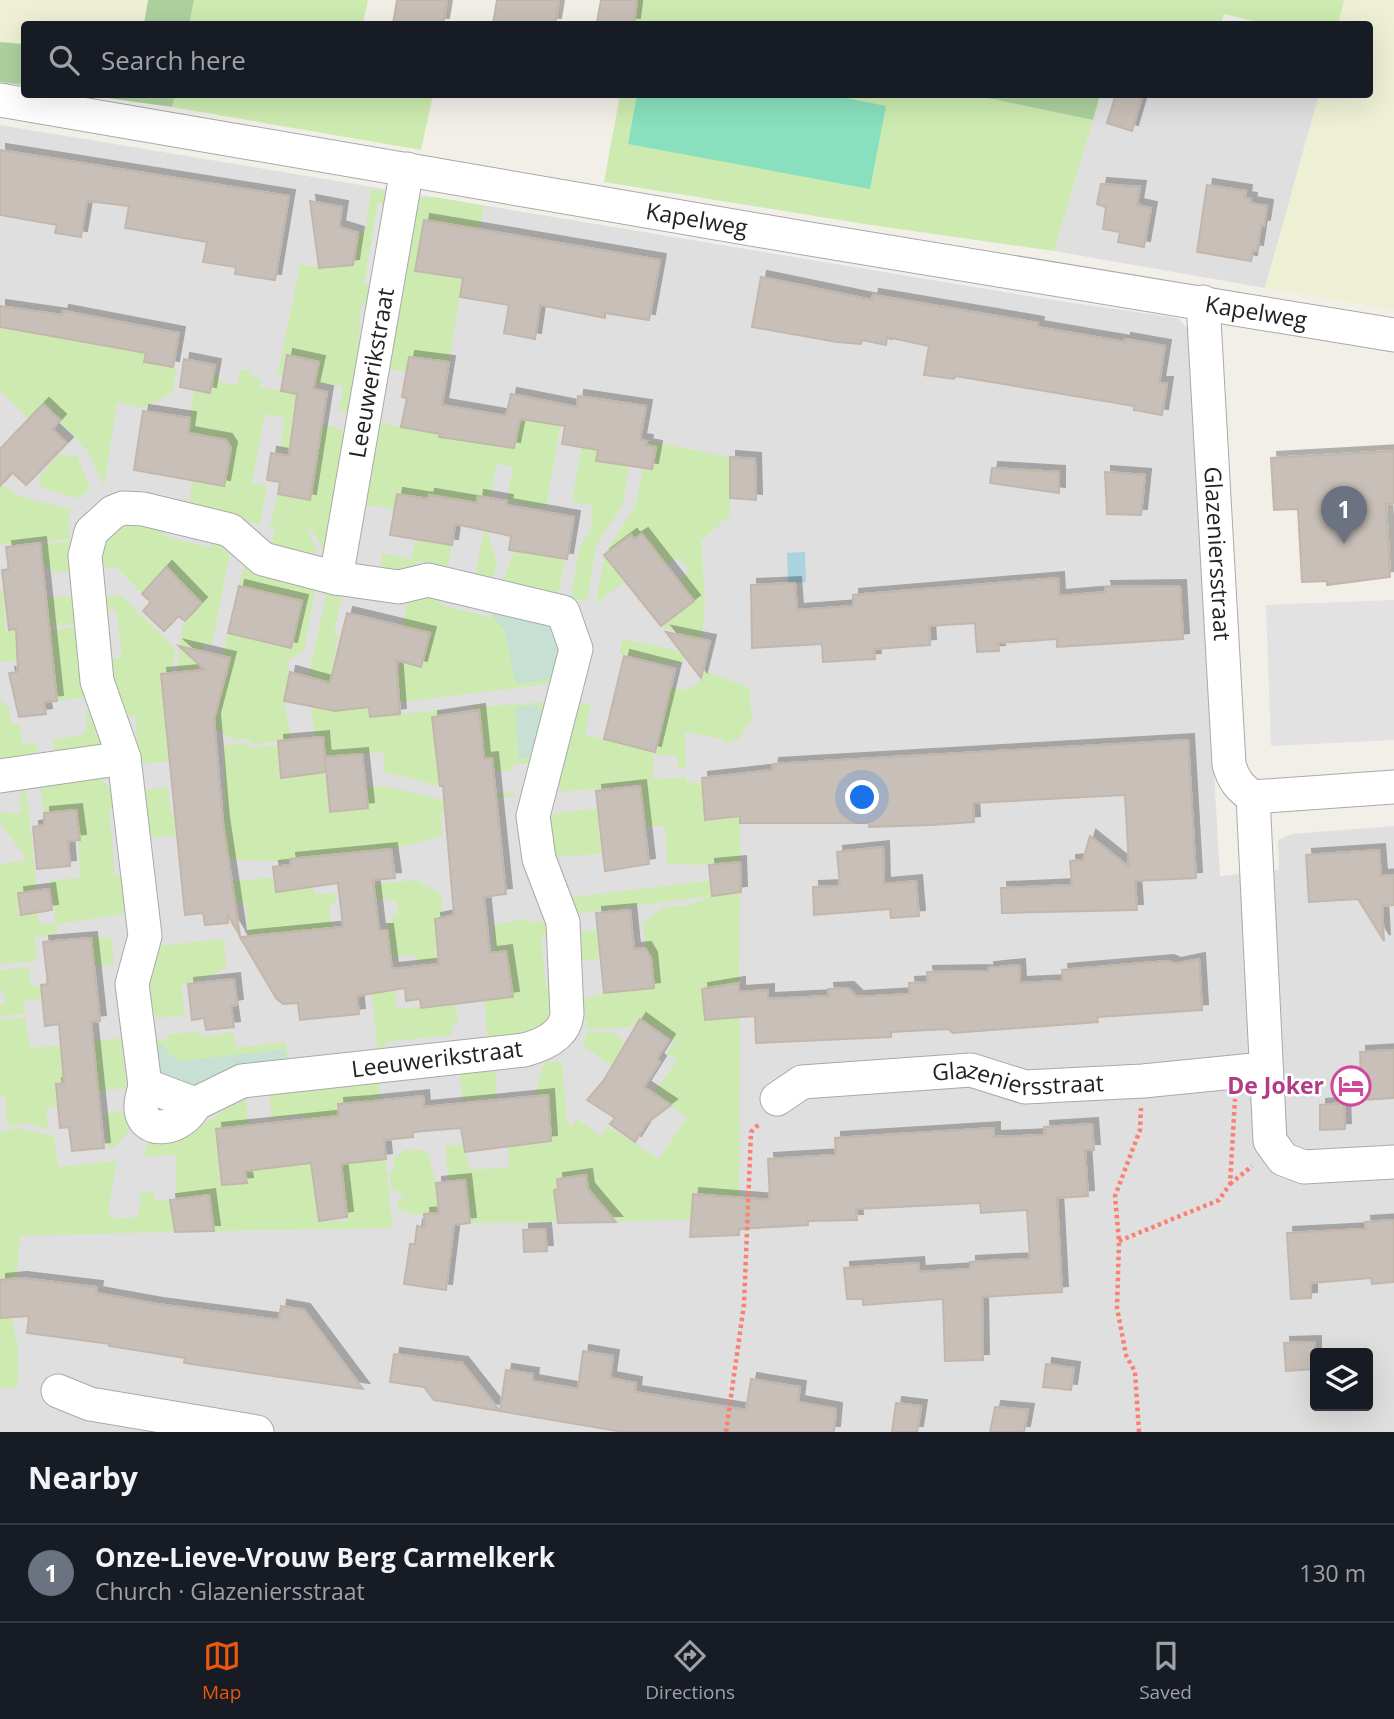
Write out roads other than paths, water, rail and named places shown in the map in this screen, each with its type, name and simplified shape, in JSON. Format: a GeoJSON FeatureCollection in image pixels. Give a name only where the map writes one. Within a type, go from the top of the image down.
{"type":"FeatureCollection","features":[{"type":"Feature","properties":{"kind":"street","name":"Kapelweg"},"geometry":{"type":"LineString","coordinates":[[0,100],[804,239],[1394,335]]}},
{"type":"Feature","properties":{"kind":"street","name":"Leeuwerikstraat"},"geometry":{"type":"LineString","coordinates":[[336,578],[407,169]]}},
{"type":"Feature","properties":{"kind":"street","name":"Glazeniersstraat"},"geometry":{"type":"LineString","coordinates":[[1203,302],[1229,764],[1236,782],[1253,797]]}},
{"type":"Feature","properties":{"kind":"street","name":"Leeuwerikstraat"},"geometry":{"type":"LineString","coordinates":[[123,508],[143,509],[230,530],[263,559],[336,578],[399,587],[428,580],[563,612],[576,649],[533,816],[539,859],[563,922],[566,1024],[553,1038],[524,1050],[242,1080],[195,1104],[145,1085],[132,984],[145,936],[124,758],[97,681],[85,556],[86,544],[99,523],[123,508]]}},
{"type":"Feature","properties":{"kind":"street"},"geometry":{"type":"LineString","coordinates":[[0,776],[124,758]]}},
{"type":"Feature","properties":{"kind":"street"},"geometry":{"type":"LineString","coordinates":[[1394,787],[1253,797],[1250,1070],[1270,1141],[1283,1159],[1304,1167],[1394,1162]]}},
{"type":"Feature","properties":{"kind":"street","name":"Glazeniersstraat"},"geometry":{"type":"LineString","coordinates":[[777,1099],[802,1082],[971,1070],[1025,1087],[1143,1081],[1250,1070]]}},
{"type":"Feature","properties":{"kind":"street"},"geometry":{"type":"LineString","coordinates":[[58,1391],[90,1404],[257,1432]]}},
{"type":"Feature","properties":{"kind":"water"},"geometry":{"type":"Polygon","coordinates":[[[805,552],[806,582],[788,583],[787,553],[805,552]]]}},
{"type":"Feature","properties":{"kind":"place","name":"Onze-Lieve-Vrouw Berg Carmelkerk"},"geometry":{"type":"Point","coordinates":[1344,544]}},
{"type":"Feature","properties":{"kind":"place","name":"De Joker"},"geometry":{"type":"Point","coordinates":[1351,1086]}}]}
